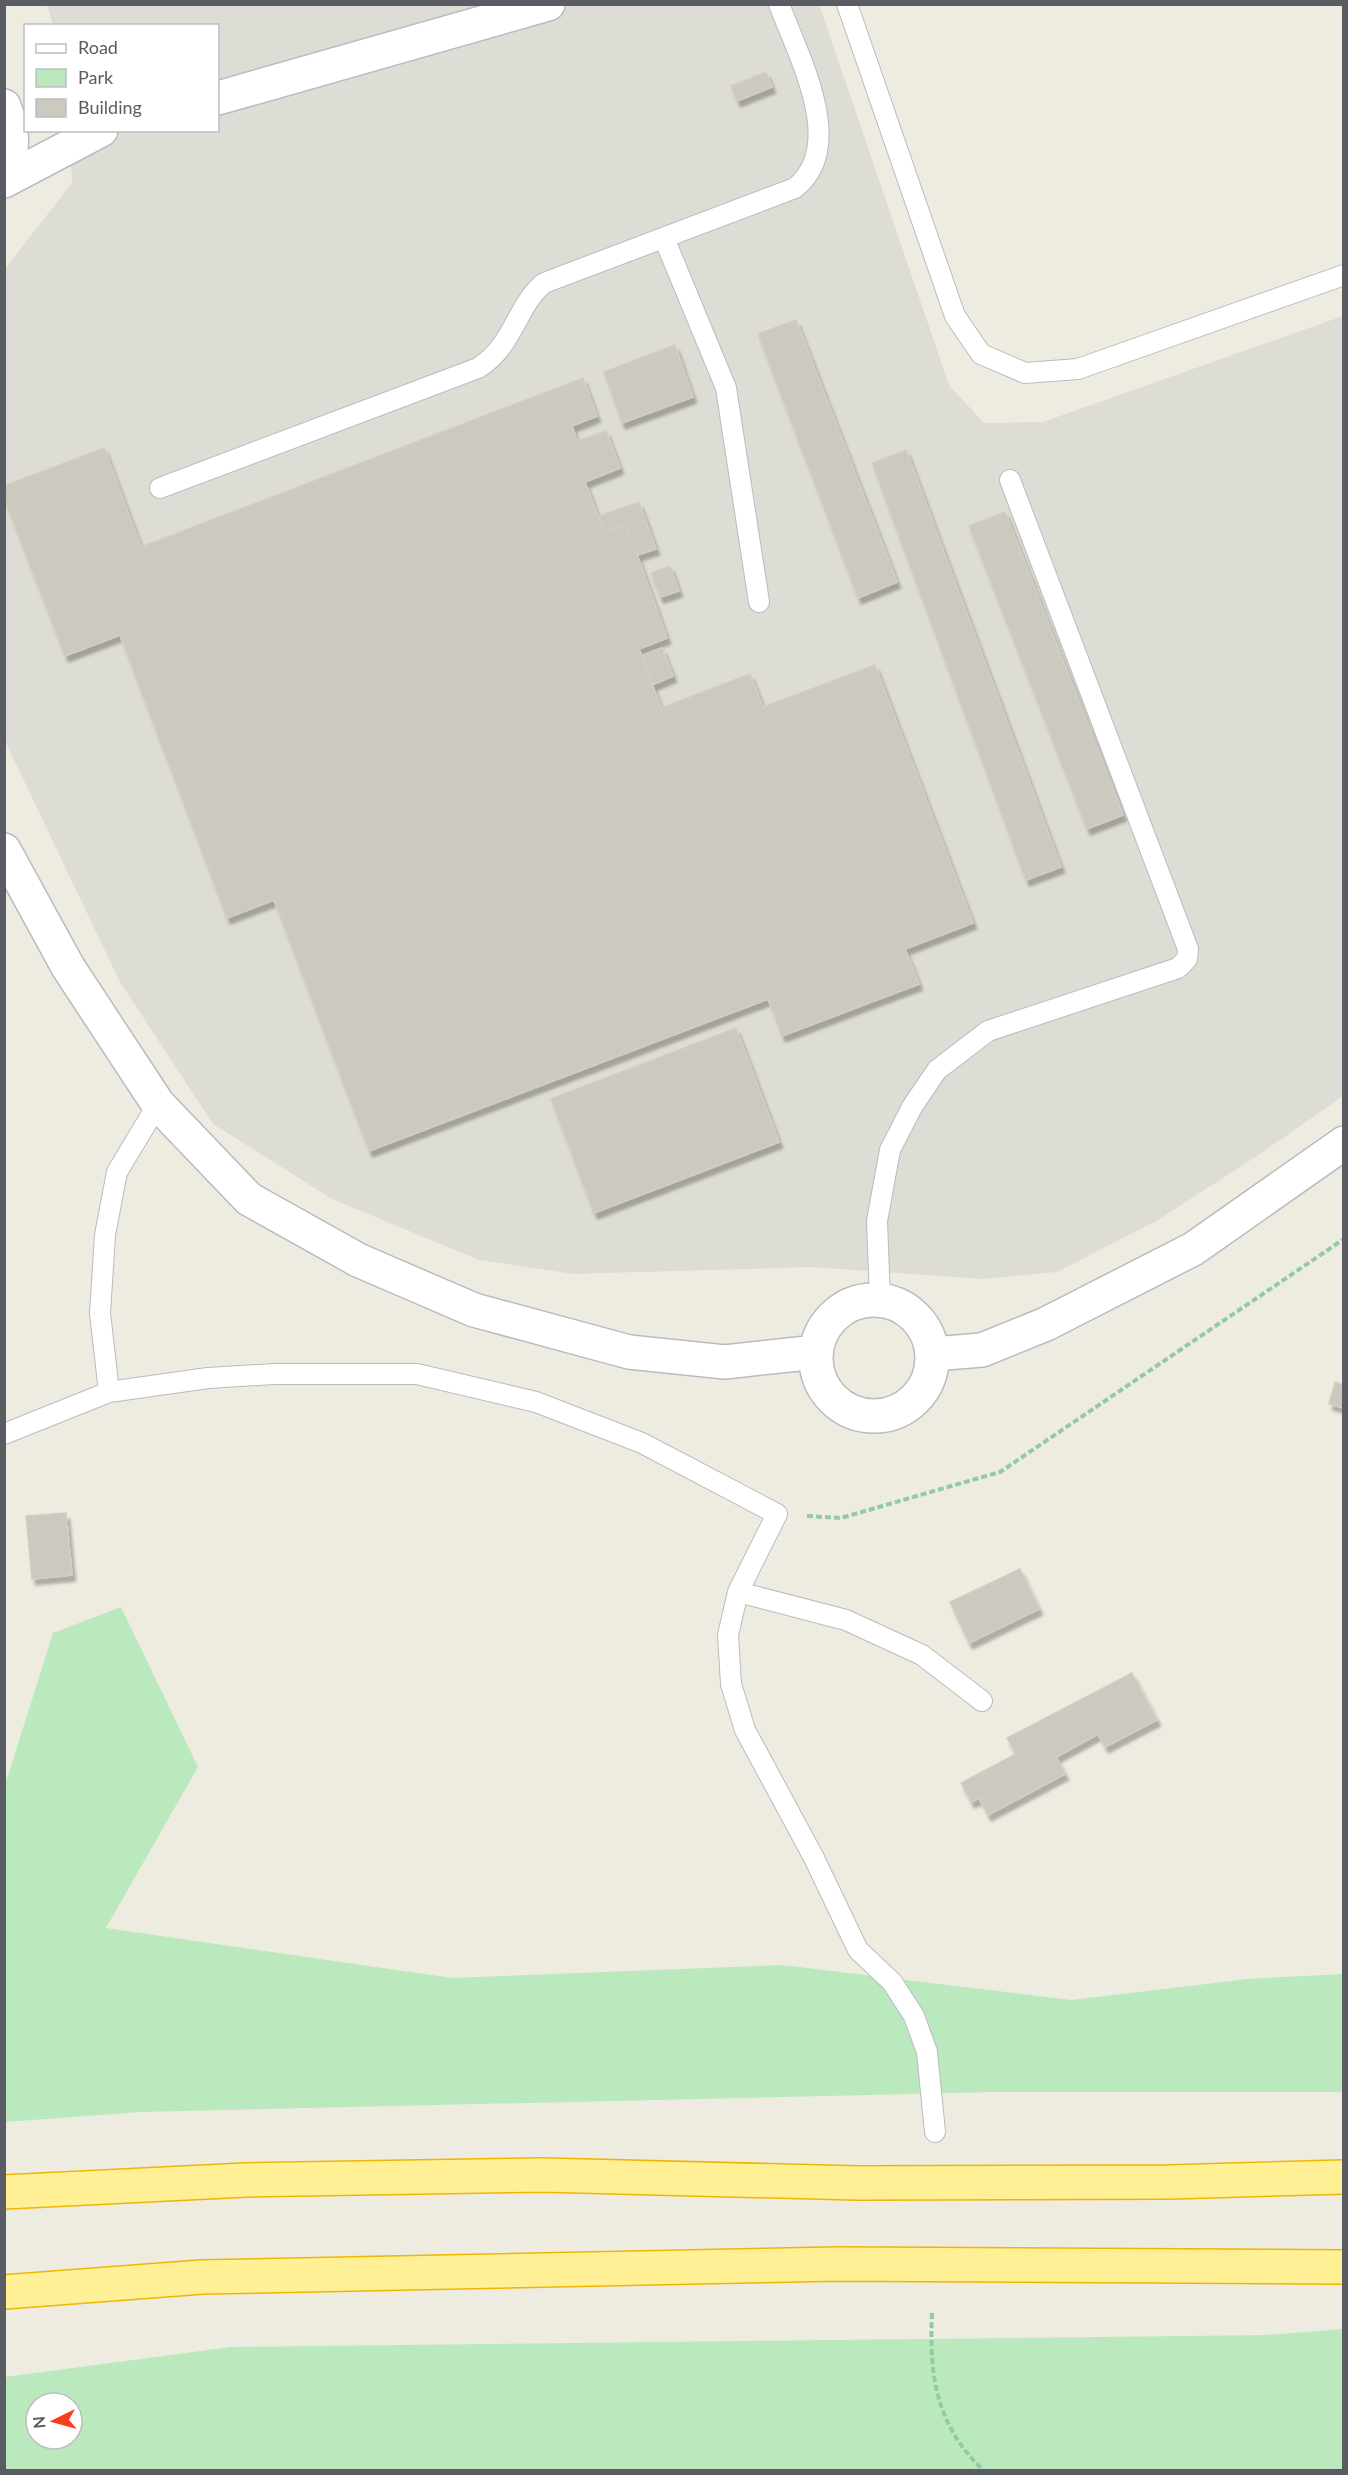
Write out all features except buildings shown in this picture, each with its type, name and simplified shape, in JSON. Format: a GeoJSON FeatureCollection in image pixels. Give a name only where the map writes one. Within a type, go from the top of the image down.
{"type":"FeatureCollection","features":[{"type":"Feature","properties":{"kind":"highway"},"geometry":{"type":"LineString","coordinates":[[4,2192],[246,2180],[543,2175],[857,2183],[1170,2182],[1344,2177]]}},
{"type":"Feature","properties":{"kind":"highway"},"geometry":{"type":"LineString","coordinates":[[4,2292],[202,2277],[825,2264],[1344,2267]]}},
{"type":"Feature","properties":{"kind":"street"},"geometry":{"type":"LineString","coordinates":[[219,98],[548,4]]}},
{"type":"Feature","properties":{"kind":"street"},"geometry":{"type":"LineString","coordinates":[[4,90],[24,98]]}},
{"type":"Feature","properties":{"kind":"street"},"geometry":{"type":"LineString","coordinates":[[4,106],[12,133],[10,159],[4,173]]}},
{"type":"Feature","properties":{"kind":"street"},"geometry":{"type":"LineString","coordinates":[[4,181],[97,132]]}},
{"type":"Feature","properties":{"kind":"street"},"geometry":{"type":"LineString","coordinates":[[4,850],[68,967],[158,1104],[249,1199],[358,1260],[474,1310],[629,1352],[725,1362],[816,1352]]}},
{"type":"Feature","properties":{"kind":"street"},"geometry":{"type":"LineString","coordinates":[[933,1354],[982,1350],[1046,1324],[1172,1260],[1193,1249],[1344,1143]]}},
{"type":"Feature","properties":{"kind":"street"},"geometry":{"type":"LineString","coordinates":[[866,1300],[880,1300],[903,1306],[918,1319],[928,1335],[933,1354],[926,1382],[909,1405],[892,1414],[873,1416],[854,1413],[837,1403],[825,1389],[817,1371],[816,1352],[821,1333],[832,1317],[847,1305],[866,1300]]}},
{"type":"Feature","properties":{"kind":"lane"},"geometry":{"type":"LineString","coordinates":[[160,488],[478,368],[498,351],[520,319],[530,299],[544,283],[795,188],[809,171],[819,152],[820,130],[817,110],[779,4]]}},
{"type":"Feature","properties":{"kind":"lane"},"geometry":{"type":"LineString","coordinates":[[847,4],[956,316],[981,354],[1025,373],[1078,369],[1344,275]]}},
{"type":"Feature","properties":{"kind":"lane"},"geometry":{"type":"LineString","coordinates":[[664,238],[726,388],[759,602]]}},
{"type":"Feature","properties":{"kind":"lane"},"geometry":{"type":"LineString","coordinates":[[880,1300],[877,1221],[890,1150],[912,1107],[937,1070],[988,1031],[1178,968],[1187,959],[1188,949],[1010,480]]}},
{"type":"Feature","properties":{"kind":"lane"},"geometry":{"type":"LineString","coordinates":[[109,1392],[100,1313],[105,1236],[117,1172],[158,1104]]}},
{"type":"Feature","properties":{"kind":"lane"},"geometry":{"type":"LineString","coordinates":[[4,1434],[109,1392],[208,1378],[274,1374],[417,1374],[536,1402],[642,1443],[777,1514],[738,1592],[728,1635],[731,1684],[746,1730],[799,1828],[858,1950],[892,1982],[914,2016],[927,2052],[935,2132]]}},
{"type":"Feature","properties":{"kind":"lane"},"geometry":{"type":"LineString","coordinates":[[738,1592],[846,1620],[922,1655],[982,1701]]}},
{"type":"Feature","properties":{"kind":"path"},"geometry":{"type":"LineString","coordinates":[[777,1514],[841,1518],[1000,1472],[1344,1239]]}},
{"type":"Feature","properties":{"kind":"path"},"geometry":{"type":"LineString","coordinates":[[932,2313],[930,2359],[943,2413],[964,2453],[983,2470]]}},
{"type":"Feature","properties":{"kind":"shaded area"},"geometry":{"type":"Polygon","coordinates":[[[819,4],[949,385],[984,423],[1043,422],[1343,316],[1343,1096],[1263,1152],[1158,1220],[1057,1272],[982,1279],[811,1267],[574,1274],[479,1260],[332,1199],[213,1124],[120,982],[5,741],[4,270],[72,183],[69,132],[219,132],[219,24],[53,24],[47,5],[819,4]]]}},
{"type":"Feature","properties":{"kind":"green space"},"geometry":{"type":"Polygon","coordinates":[[[121,1607],[198,1767],[106,1928],[452,1978],[782,1965],[1071,2000],[1248,1979],[1343,1974],[1343,2092],[994,2092],[141,2112],[5,2122],[5,1785],[53,1633],[121,1607]]]}},
{"type":"Feature","properties":{"kind":"green space"},"geometry":{"type":"Polygon","coordinates":[[[1343,2329],[1343,2470],[5,2470],[5,2377],[231,2347],[1267,2335],[1343,2329]]]}}]}
